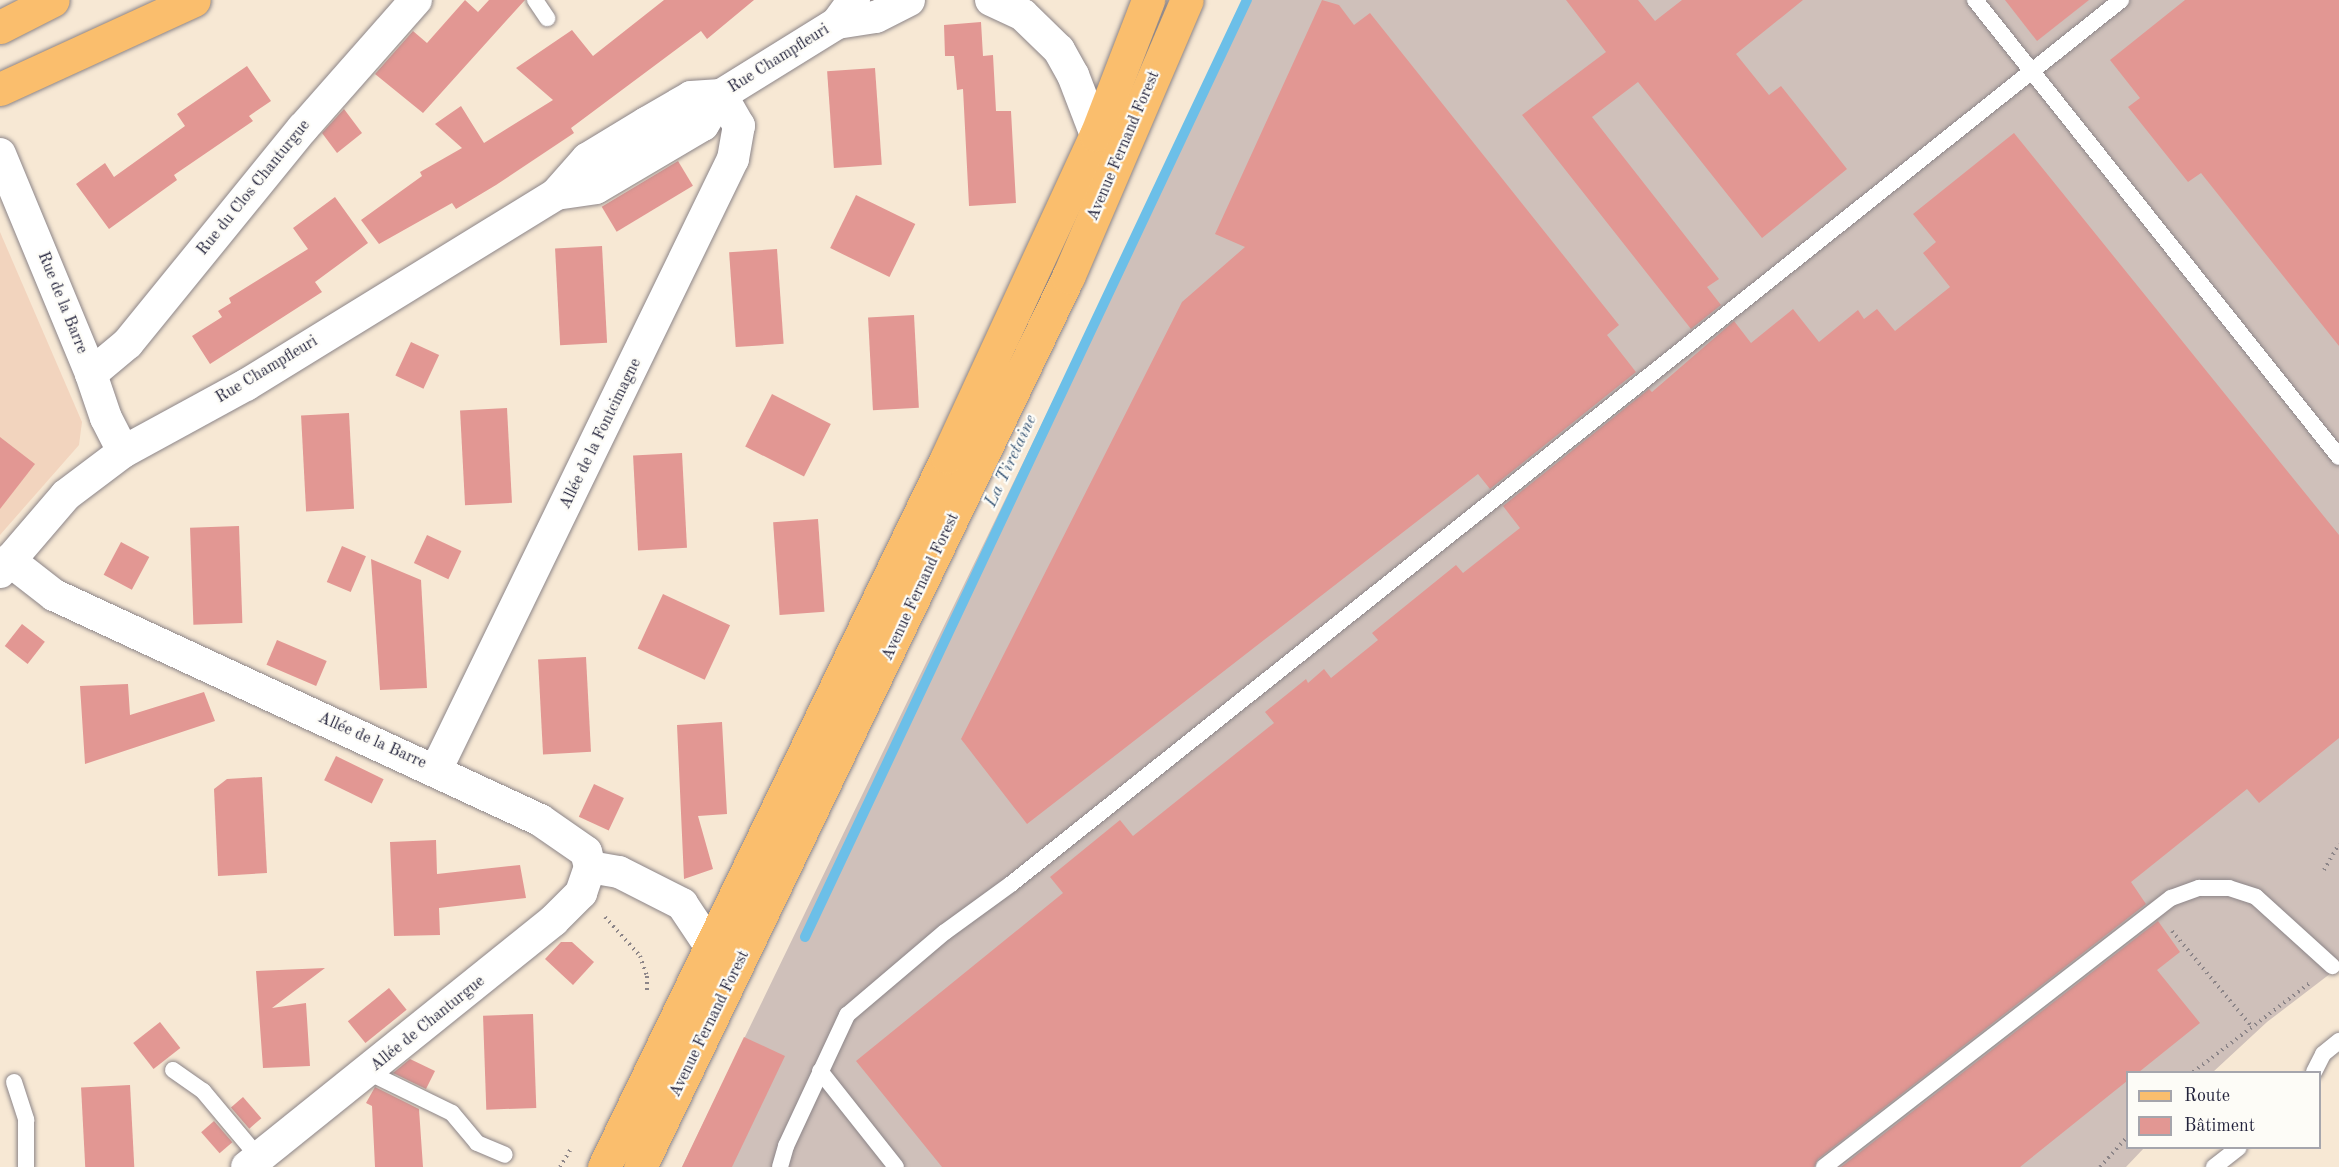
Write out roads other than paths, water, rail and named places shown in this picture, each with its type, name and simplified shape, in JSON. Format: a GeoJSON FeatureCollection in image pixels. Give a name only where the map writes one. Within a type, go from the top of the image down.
{"type":"FeatureCollection","features":[{"type":"Feature","properties":{"kind":"main road"},"geometry":{"type":"LineString","coordinates":[[0,27],[54,0]]}},
{"type":"Feature","properties":{"kind":"main road"},"geometry":{"type":"LineString","coordinates":[[4,87],[195,0]]}},
{"type":"Feature","properties":{"kind":"main road","name":"Avenue Fernand Forest"},"geometry":{"type":"LineString","coordinates":[[604,1167],[947,457],[1096,135],[1148,0]]}},
{"type":"Feature","properties":{"kind":"main road","name":"Avenue Fernand Forest"},"geometry":{"type":"LineString","coordinates":[[640,1167],[1068,277],[1187,0]]}},
{"type":"Feature","properties":{"kind":"street","name":"Rue du Clos Chanturgue"},"geometry":{"type":"LineString","coordinates":[[91,374],[128,343],[303,128],[416,0]]}},
{"type":"Feature","properties":{"kind":"street","name":"Rue Champfleuri"},"geometry":{"type":"LineString","coordinates":[[4,566],[66,495],[123,452],[246,385],[556,194],[586,159],[691,97],[721,95],[845,12],[876,17],[909,0]]}},
{"type":"Feature","properties":{"kind":"street"},"geometry":{"type":"LineString","coordinates":[[991,0],[1023,15],[1059,50],[1073,75],[1096,135]]}},
{"type":"Feature","properties":{"kind":"street","name":"Allée de la Fontcimagne"},"geometry":{"type":"LineString","coordinates":[[436,770],[733,159],[740,126],[721,95]]}},
{"type":"Feature","properties":{"kind":"street","name":"Rue de la Barre"},"geometry":{"type":"LineString","coordinates":[[0,154],[91,374],[106,418],[123,452]]}},
{"type":"Feature","properties":{"kind":"street","name":"Allée de la Barre"},"geometry":{"type":"LineString","coordinates":[[4,566],[54,595],[436,770],[567,836],[586,852],[586,880]]}},
{"type":"Feature","properties":{"kind":"street"},"geometry":{"type":"LineString","coordinates":[[586,880],[619,872],[682,904],[710,946]]}},
{"type":"Feature","properties":{"kind":"street","name":"Allée de Chanturgue"},"geometry":{"type":"LineString","coordinates":[[255,1164],[368,1072],[586,880]]}},
{"type":"Feature","properties":{"kind":"lane"},"geometry":{"type":"LineString","coordinates":[[535,0],[547,18]]}},
{"type":"Feature","properties":{"kind":"lane"},"geometry":{"type":"LineString","coordinates":[[1975,0],[2339,457]]}},
{"type":"Feature","properties":{"kind":"lane"},"geometry":{"type":"LineString","coordinates":[[780,1167],[820,1071],[847,1015],[945,932],[1028,870],[2121,0]]}},
{"type":"Feature","properties":{"kind":"lane"},"geometry":{"type":"LineString","coordinates":[[1824,1167],[2171,898],[2199,888],[2229,888],[2256,897],[2332,966]]}},
{"type":"Feature","properties":{"kind":"lane"},"geometry":{"type":"LineString","coordinates":[[2314,1071],[2323,1054],[2339,1041]]}},
{"type":"Feature","properties":{"kind":"lane"},"geometry":{"type":"LineString","coordinates":[[173,1070],[203,1091],[255,1164]]}},
{"type":"Feature","properties":{"kind":"lane"},"geometry":{"type":"LineString","coordinates":[[820,1071],[896,1167]]}},
{"type":"Feature","properties":{"kind":"lane"},"geometry":{"type":"LineString","coordinates":[[368,1072],[452,1113],[477,1143],[504,1155]]}},
{"type":"Feature","properties":{"kind":"lane"},"geometry":{"type":"LineString","coordinates":[[14,1082],[26,1119],[26,1167]]}},
{"type":"Feature","properties":{"kind":"lane"},"geometry":{"type":"LineString","coordinates":[[2214,1167],[2237,1149]]}},
{"type":"Feature","properties":{"kind":"waterway","name":"La Tiretaine"},"geometry":{"type":"LineString","coordinates":[[805,937],[1247,0]]}}]}
